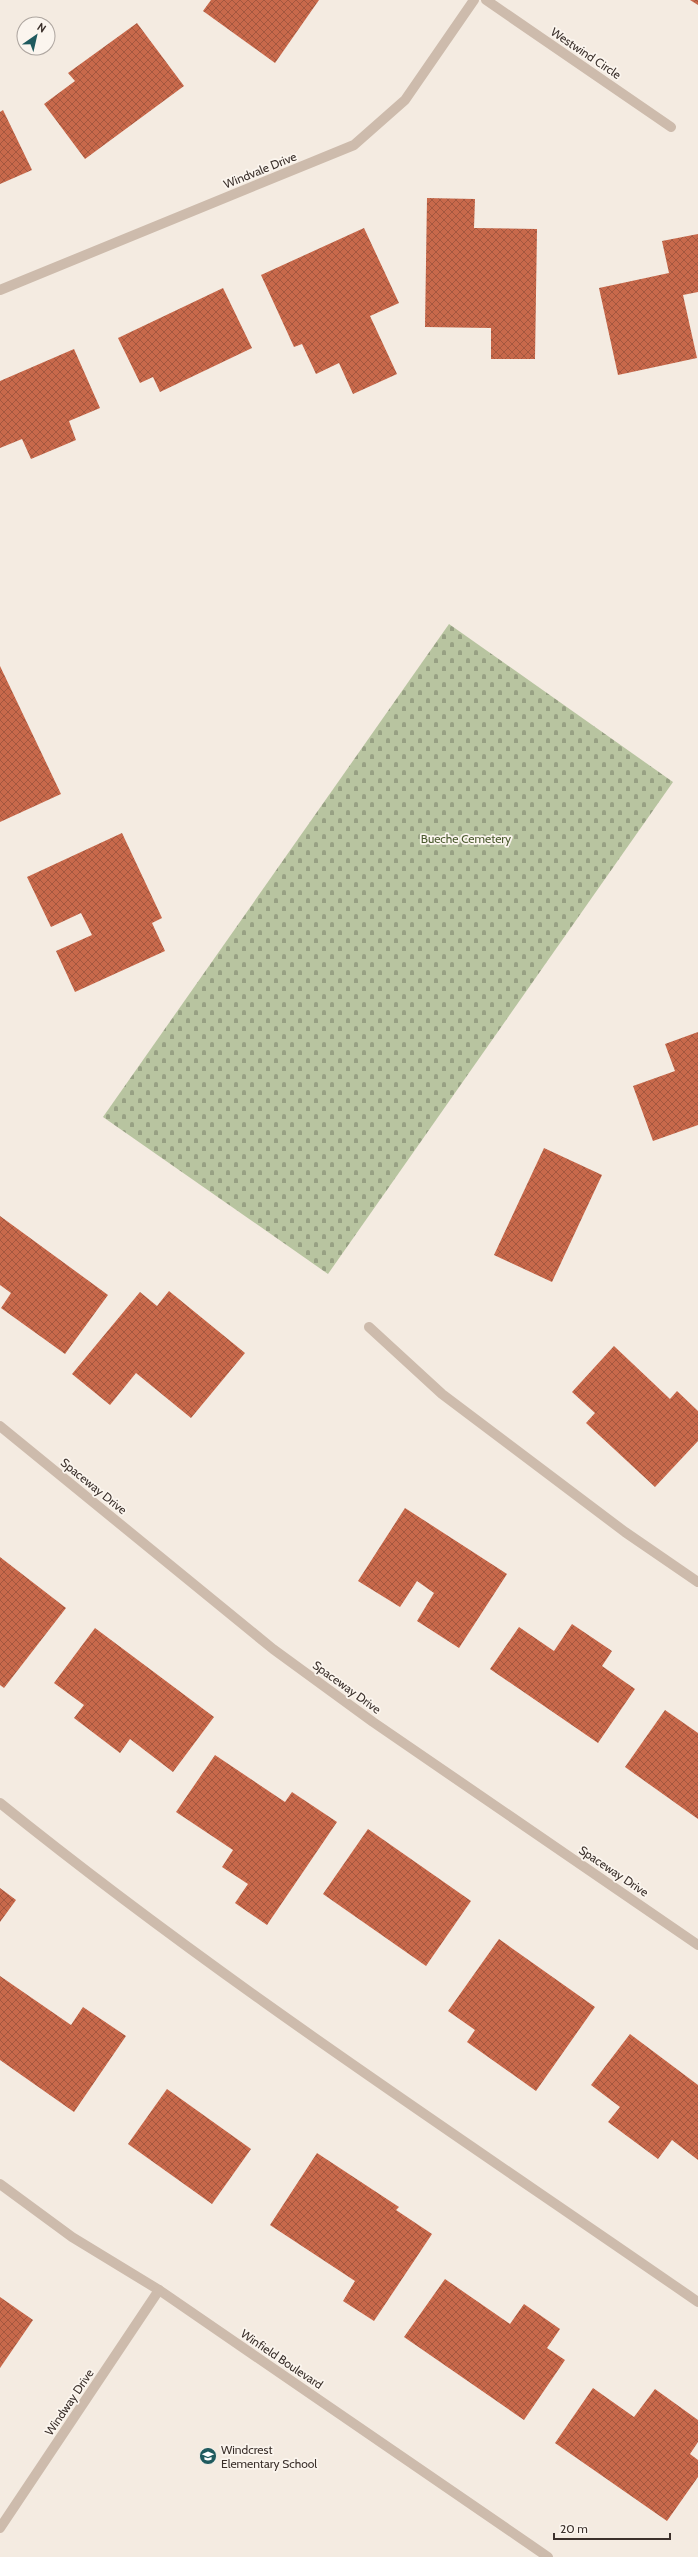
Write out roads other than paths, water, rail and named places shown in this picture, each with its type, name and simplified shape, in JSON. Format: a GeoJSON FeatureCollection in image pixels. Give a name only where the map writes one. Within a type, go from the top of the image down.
{"type":"FeatureCollection","features":[{"type":"Feature","properties":{"kind":"street","name":"Windvale Drive"},"geometry":{"type":"LineString","coordinates":[[0,290],[354,145],[405,100],[474,0]]}},
{"type":"Feature","properties":{"kind":"street","name":"Westwind Circle"},"geometry":{"type":"LineString","coordinates":[[486,0],[671,127]]}},
{"type":"Feature","properties":{"kind":"street"},"geometry":{"type":"LineString","coordinates":[[368,1327],[442,1394],[625,1532],[698,1582]]}},
{"type":"Feature","properties":{"kind":"street","name":"Spaceway Drive"},"geometry":{"type":"LineString","coordinates":[[0,1426],[273,1649],[373,1722],[698,1945]]}},
{"type":"Feature","properties":{"kind":"street"},"geometry":{"type":"LineString","coordinates":[[0,1803],[87,1874],[221,1972],[698,2302]]}},
{"type":"Feature","properties":{"kind":"street","name":"Winfield Boulevard"},"geometry":{"type":"LineString","coordinates":[[0,2184],[72,2238],[159,2290],[548,2557]]}},
{"type":"Feature","properties":{"kind":"street","name":"Windway Drive"},"geometry":{"type":"LineString","coordinates":[[1,2523],[159,2290]]}},
{"type":"Feature","properties":{"kind":"place","name":"Windcrest Elementary School"},"geometry":{"type":"Point","coordinates":[208,2456]}},
{"type":"Feature","properties":{"kind":"park label","name":"Bueche Cemetery"},"geometry":{"type":"Point","coordinates":[466,838]}}]}
